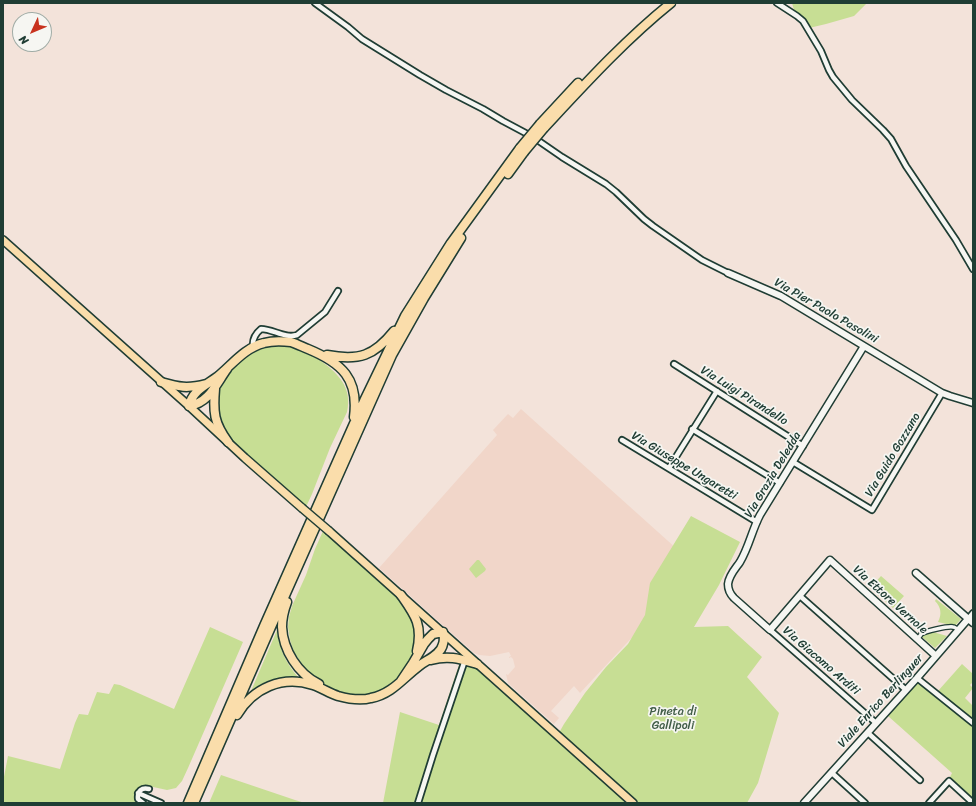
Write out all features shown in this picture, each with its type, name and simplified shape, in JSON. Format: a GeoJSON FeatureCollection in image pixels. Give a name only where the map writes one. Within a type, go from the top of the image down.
{"type":"FeatureCollection","features":[{"type":"Feature","properties":{"kind":"highway"},"geometry":{"type":"LineString","coordinates":[[227,369],[219,380],[215,389],[201,403],[189,406],[190,400],[193,396],[206,384],[227,369],[244,353],[253,347],[264,343],[290,342],[324,355],[348,358],[369,353],[386,342],[405,316],[451,243],[522,150],[586,74],[662,3]]}},
{"type":"Feature","properties":{"kind":"highway"},"geometry":{"type":"LineString","coordinates":[[542,126],[620,48],[671,3]]}},
{"type":"Feature","properties":{"kind":"highway"},"geometry":{"type":"LineString","coordinates":[[194,803],[392,355],[424,298],[456,246],[522,150]]}},
{"type":"Feature","properties":{"kind":"highway"},"geometry":{"type":"LineString","coordinates":[[188,803],[352,426],[405,316]]}},
{"type":"Feature","properties":{"kind":"highway"},"geometry":{"type":"LineString","coordinates":[[324,355],[344,371],[350,381],[354,394],[355,409],[352,426]]}},
{"type":"Feature","properties":{"kind":"highway"},"geometry":{"type":"LineString","coordinates":[[161,382],[186,387],[206,384]]}},
{"type":"Feature","properties":{"kind":"highway"},"geometry":{"type":"LineString","coordinates":[[215,389],[214,414],[219,427],[228,442]]}},
{"type":"Feature","properties":{"kind":"highway"},"geometry":{"type":"LineString","coordinates":[[310,541],[306,558],[284,610],[282,627],[283,638],[290,656],[303,673],[316,683],[345,697]]}},
{"type":"Feature","properties":{"kind":"highway"},"geometry":{"type":"LineString","coordinates":[[401,595],[418,623],[420,634],[419,645],[413,663]]}},
{"type":"Feature","properties":{"kind":"highway"},"geometry":{"type":"LineString","coordinates":[[204,782],[219,757],[238,715],[247,702],[260,691],[277,684],[301,682],[338,696],[362,700],[379,696],[390,691],[418,666],[437,654],[443,646],[443,632],[435,633],[430,636],[401,681]]}},
{"type":"Feature","properties":{"kind":"highway"},"geometry":{"type":"LineString","coordinates":[[427,661],[442,657],[449,657],[477,664]]}},
{"type":"Feature","properties":{"kind":"main road"},"geometry":{"type":"LineString","coordinates":[[3,240],[245,458],[443,632],[633,803]]}},
{"type":"Feature","properties":{"kind":"street","name":"Via Pier Paolo Pasolini"},"geometry":{"type":"LineString","coordinates":[[315,3],[362,39],[420,76],[484,109],[533,137],[606,184],[644,219],[702,260],[781,296],[942,393],[973,403]]}},
{"type":"Feature","properties":{"kind":"street"},"geometry":{"type":"LineString","coordinates":[[777,3],[803,21],[821,51],[833,77],[852,100],[891,139],[910,173],[956,240],[973,269]]}},
{"type":"Feature","properties":{"kind":"street"},"geometry":{"type":"LineString","coordinates":[[253,347],[252,342],[254,337],[261,329],[286,335],[297,335],[325,312],[338,291]]}},
{"type":"Feature","properties":{"kind":"street","name":"Via Grazia Deledda"},"geometry":{"type":"LineString","coordinates":[[770,630],[731,595],[728,587],[728,581],[744,554],[756,522],[864,346]]}},
{"type":"Feature","properties":{"kind":"street","name":"Via Luigi Pirandello"},"geometry":{"type":"LineString","coordinates":[[674,364],[803,446]]}},
{"type":"Feature","properties":{"kind":"street"},"geometry":{"type":"LineString","coordinates":[[669,468],[716,391]]}},
{"type":"Feature","properties":{"kind":"street","name":"Via Guido Gozzano"},"geometry":{"type":"LineString","coordinates":[[793,462],[872,510],[942,393]]}},
{"type":"Feature","properties":{"kind":"street"},"geometry":{"type":"LineString","coordinates":[[692,429],[780,483]]}},
{"type":"Feature","properties":{"kind":"street","name":"Via Giuseppe Ungaretti"},"geometry":{"type":"LineString","coordinates":[[622,440],[756,522]]}},
{"type":"Feature","properties":{"kind":"street","name":"Via Ettore Vernole"},"geometry":{"type":"LineString","coordinates":[[800,596],[830,560],[936,656]]}},
{"type":"Feature","properties":{"kind":"street"},"geometry":{"type":"LineString","coordinates":[[916,573],[973,624]]}},
{"type":"Feature","properties":{"kind":"street"},"geometry":{"type":"LineString","coordinates":[[770,630],[800,596],[906,690]]}},
{"type":"Feature","properties":{"kind":"street","name":"Viale Enrico Berlinguer"},"geometry":{"type":"LineString","coordinates":[[804,803],[917,678],[973,613]]}},
{"type":"Feature","properties":{"kind":"street"},"geometry":{"type":"LineString","coordinates":[[917,639],[924,633],[939,629],[954,627],[958,630]]}},
{"type":"Feature","properties":{"kind":"street","name":"Via Giacomo Arditi"},"geometry":{"type":"LineString","coordinates":[[770,630],[876,723]]}},
{"type":"Feature","properties":{"kind":"street"},"geometry":{"type":"LineString","coordinates":[[418,803],[465,660]]}},
{"type":"Feature","properties":{"kind":"street"},"geometry":{"type":"LineString","coordinates":[[917,678],[973,723]]}},
{"type":"Feature","properties":{"kind":"street"},"geometry":{"type":"LineString","coordinates":[[868,733],[920,780]]}},
{"type":"Feature","properties":{"kind":"street"},"geometry":{"type":"LineString","coordinates":[[832,772],[865,803]]}},
{"type":"Feature","properties":{"kind":"street"},"geometry":{"type":"LineString","coordinates":[[930,803],[948,781],[973,803]]}},
{"type":"Feature","properties":{"kind":"street"},"geometry":{"type":"LineString","coordinates":[[143,803],[138,799],[138,793],[144,788],[149,789]]}},
{"type":"Feature","properties":{"kind":"street"},"geometry":{"type":"LineString","coordinates":[[138,793],[162,803]]}},
{"type":"Feature","properties":{"kind":"shaded area"},"geometry":{"type":"Polygon","coordinates":[[[521,409],[697,567],[580,693],[574,686],[551,711],[559,718],[554,724],[508,683],[506,674],[508,675],[515,667],[513,659],[511,657],[509,658],[511,656],[509,652],[490,656],[474,653],[379,568],[497,435],[493,430],[508,414],[513,418],[521,409]]]}},
{"type":"Feature","properties":{"kind":"green space"},"geometry":{"type":"Polygon","coordinates":[[[792,3],[867,3],[854,16],[809,28],[794,10],[792,3]]]}},
{"type":"Feature","properties":{"kind":"green space"},"geometry":{"type":"Polygon","coordinates":[[[275,345],[294,346],[313,355],[337,375],[342,381],[348,395],[347,412],[330,448],[306,507],[230,440],[216,414],[218,389],[230,370],[242,358],[251,352],[260,348],[275,345]]]}},
{"type":"Feature","properties":{"kind":"green space","name":"Pineta di Gallipoli"},"geometry":{"type":"Polygon","coordinates":[[[691,516],[740,542],[719,585],[694,627],[728,626],[762,657],[747,677],[779,713],[758,783],[747,803],[383,803],[400,712],[439,725],[460,662],[474,667],[481,672],[498,689],[545,729],[560,731],[585,693],[606,667],[628,644],[645,615],[650,583],[691,516]]]}},
{"type":"Feature","properties":{"kind":"green space"},"geometry":{"type":"Polygon","coordinates":[[[323,531],[398,598],[407,608],[416,629],[414,656],[398,680],[382,691],[363,696],[350,695],[317,682],[310,675],[294,652],[288,627],[289,617],[292,606],[323,531]]]}},
{"type":"Feature","properties":{"kind":"green space"},"geometry":{"type":"Polygon","coordinates":[[[477,560],[479,560],[486,569],[476,578],[469,569],[477,560]]]}},
{"type":"Feature","properties":{"kind":"green space"},"geometry":{"type":"Polygon","coordinates":[[[881,576],[904,596],[893,608],[870,588],[881,576]]]}},
{"type":"Feature","properties":{"kind":"green space"},"geometry":{"type":"Polygon","coordinates":[[[936,599],[961,619],[955,626],[938,622],[940,611],[939,606],[935,601],[936,599]]]}},
{"type":"Feature","properties":{"kind":"green space"},"geometry":{"type":"Polygon","coordinates":[[[210,627],[243,642],[188,768],[182,781],[176,788],[167,790],[144,785],[135,791],[135,800],[139,803],[3,803],[3,782],[8,756],[60,769],[79,714],[88,715],[97,692],[109,694],[114,684],[120,685],[174,709],[210,627]]]}},
{"type":"Feature","properties":{"kind":"green space"},"geometry":{"type":"Polygon","coordinates":[[[277,630],[279,643],[284,655],[298,677],[268,681],[251,691],[277,630]]]}},
{"type":"Feature","properties":{"kind":"green space"},"geometry":{"type":"Polygon","coordinates":[[[933,632],[947,636],[935,648],[922,637],[925,634],[933,632]]]}},
{"type":"Feature","properties":{"kind":"green space"},"geometry":{"type":"Polygon","coordinates":[[[962,664],[973,674],[973,682],[970,685],[973,688],[965,698],[973,706],[973,720],[938,691],[962,664]]]}},
{"type":"Feature","properties":{"kind":"green space"},"geometry":{"type":"Polygon","coordinates":[[[918,682],[973,726],[973,801],[949,779],[952,773],[888,716],[918,682]]]}},
{"type":"Feature","properties":{"kind":"green space"},"geometry":{"type":"Polygon","coordinates":[[[221,775],[295,800],[305,803],[209,803],[221,775]]]}}]}
